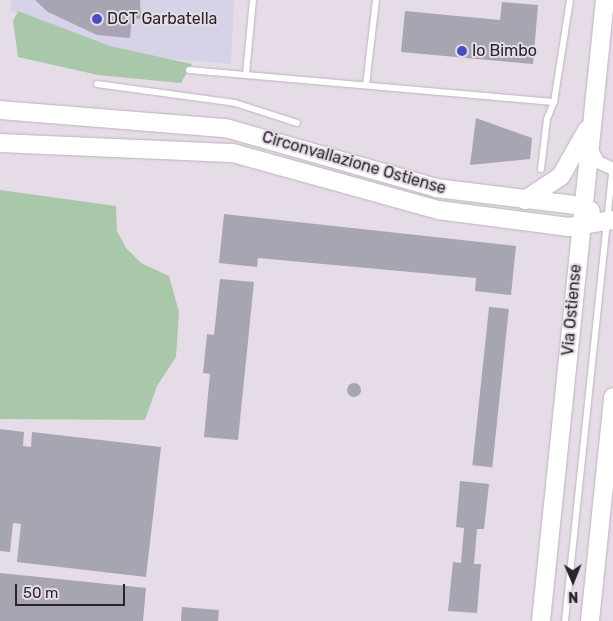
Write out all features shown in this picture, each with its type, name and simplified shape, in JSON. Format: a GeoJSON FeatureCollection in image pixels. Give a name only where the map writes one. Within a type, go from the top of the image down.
{"type":"FeatureCollection","features":[{"type":"Feature","properties":{"kind":"main road","name":"Via Ostiense"},"geometry":{"type":"LineString","coordinates":[[541,621],[582,206],[605,0]]}},
{"type":"Feature","properties":{"kind":"main road","name":"Circonvallazione Ostiense"},"geometry":{"type":"LineString","coordinates":[[0,110],[216,126],[275,140],[428,186],[524,200],[582,206]]}},
{"type":"Feature","properties":{"kind":"main road"},"geometry":{"type":"LineString","coordinates":[[524,200],[552,183],[567,169],[592,119]]}},
{"type":"Feature","properties":{"kind":"main road","name":"Circonvallazione Ostiense"},"geometry":{"type":"LineString","coordinates":[[0,143],[216,151],[284,165],[423,208],[580,227]]}},
{"type":"Feature","properties":{"kind":"main road"},"geometry":{"type":"LineString","coordinates":[[582,206],[610,220]]}},
{"type":"Feature","properties":{"kind":"main road"},"geometry":{"type":"LineString","coordinates":[[580,227],[610,220]]}},
{"type":"Feature","properties":{"kind":"main road"},"geometry":{"type":"LineString","coordinates":[[590,621],[613,397]]}},
{"type":"Feature","properties":{"kind":"street"},"geometry":{"type":"LineString","coordinates":[[590,146],[598,162],[613,169]]}},
{"type":"Feature","properties":{"kind":"lane"},"geometry":{"type":"LineString","coordinates":[[246,74],[254,0]]}},
{"type":"Feature","properties":{"kind":"lane"},"geometry":{"type":"LineString","coordinates":[[366,85],[376,0]]}},
{"type":"Feature","properties":{"kind":"lane"},"geometry":{"type":"LineString","coordinates":[[541,170],[547,120],[554,102],[570,0]]}},
{"type":"Feature","properties":{"kind":"lane"},"geometry":{"type":"LineString","coordinates":[[189,70],[554,102]]}},
{"type":"Feature","properties":{"kind":"lane"},"geometry":{"type":"LineString","coordinates":[[97,84],[235,104],[297,123]]}},
{"type":"Feature","properties":{"kind":"lane","name":"Via Ostiense"},"geometry":{"type":"LineString","coordinates":[[565,621],[610,220],[613,169]]}},
{"type":"Feature","properties":{"kind":"shaded area"},"geometry":{"type":"Polygon","coordinates":[[[12,0],[234,0],[231,64],[159,58],[110,46],[10,10],[12,0]]]}},
{"type":"Feature","properties":{"kind":"green space"},"geometry":{"type":"Polygon","coordinates":[[[18,11],[110,46],[192,64],[181,83],[98,75],[18,57],[13,21],[18,11]]]}},
{"type":"Feature","properties":{"kind":"green space"},"geometry":{"type":"Polygon","coordinates":[[[0,190],[116,206],[117,231],[126,248],[141,263],[169,276],[179,312],[176,357],[157,386],[145,420],[0,419],[0,190]]]}},
{"type":"Feature","properties":{"kind":"building","name":"DCT Garbatella"},"geometry":{"type":"Polygon","coordinates":[[[35,0],[140,0],[141,19],[132,18],[130,38],[97,35],[48,12],[35,0]]]}},
{"type":"Feature","properties":{"kind":"building"},"geometry":{"type":"Polygon","coordinates":[[[502,2],[538,5],[533,64],[401,52],[405,11],[500,20],[502,2]]]}},
{"type":"Feature","properties":{"kind":"building"},"geometry":{"type":"Polygon","coordinates":[[[476,118],[532,138],[530,159],[470,165],[476,118]]]}},
{"type":"Feature","properties":{"kind":"building"},"geometry":{"type":"Polygon","coordinates":[[[224,214],[516,246],[511,295],[475,291],[476,278],[258,258],[257,267],[219,263],[224,214]]]}},
{"type":"Feature","properties":{"kind":"building"},"geometry":{"type":"Polygon","coordinates":[[[220,279],[254,282],[238,440],[204,437],[210,374],[203,373],[207,334],[214,335],[220,279]]]}},
{"type":"Feature","properties":{"kind":"building"},"geometry":{"type":"Polygon","coordinates":[[[489,307],[509,309],[492,467],[472,465],[489,307]]]}},
{"type":"Feature","properties":{"kind":"building"},"geometry":{"type":"Polygon","coordinates":[[[351,383],[357,383],[361,390],[357,397],[351,397],[347,393],[347,387],[351,383]]]}},
{"type":"Feature","properties":{"kind":"building"},"geometry":{"type":"Polygon","coordinates":[[[0,429],[24,432],[23,446],[31,447],[32,432],[161,447],[146,577],[17,562],[21,524],[13,523],[10,552],[0,551],[0,429]]]}},
{"type":"Feature","properties":{"kind":"building"},"geometry":{"type":"Polygon","coordinates":[[[460,481],[489,484],[484,529],[477,529],[474,564],[481,564],[477,613],[448,611],[453,562],[461,563],[464,528],[456,527],[460,481]]]}},
{"type":"Feature","properties":{"kind":"building"},"geometry":{"type":"Polygon","coordinates":[[[0,573],[146,588],[143,621],[0,621],[0,573]]]}},
{"type":"Feature","properties":{"kind":"building"},"geometry":{"type":"Polygon","coordinates":[[[182,607],[219,610],[218,621],[181,621],[182,607]]]}},
{"type":"Feature","properties":{"kind":"place","name":"DCT Garbatella"},"geometry":{"type":"Point","coordinates":[97,19]}},
{"type":"Feature","properties":{"kind":"place","name":"Io Bimbo"},"geometry":{"type":"Point","coordinates":[462,51]}}]}
